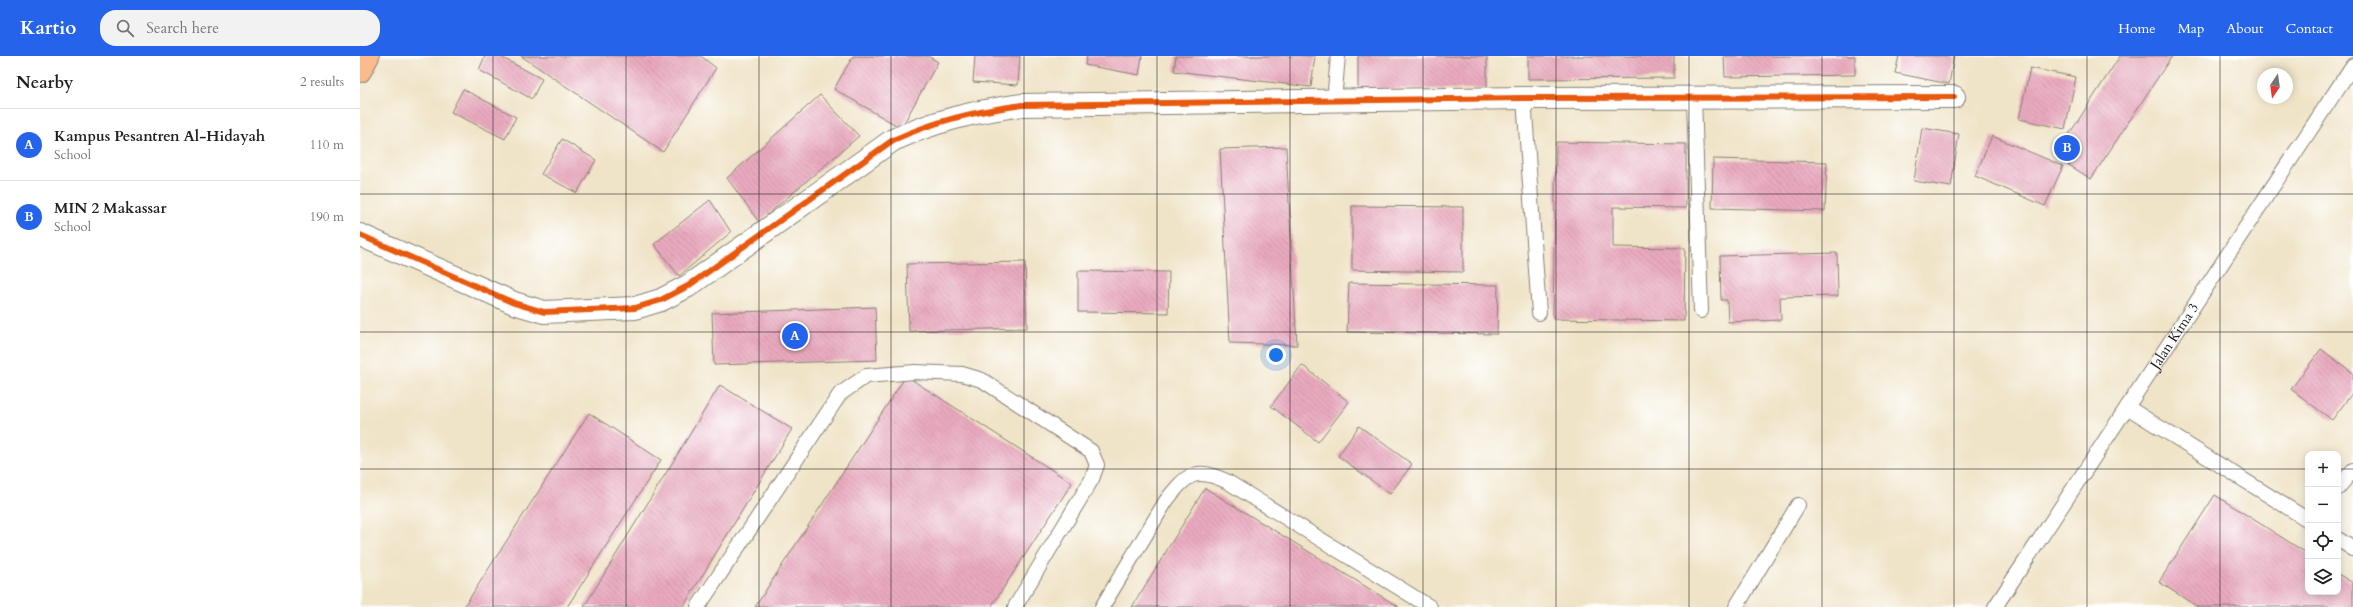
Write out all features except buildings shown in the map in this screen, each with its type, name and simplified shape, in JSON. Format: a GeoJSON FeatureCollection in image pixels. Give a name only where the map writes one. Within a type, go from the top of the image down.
{"type":"FeatureCollection","features":[{"type":"Feature","properties":{"kind":"highway"},"geometry":{"type":"LineString","coordinates":[[360,71],[368,56]]}},
{"type":"Feature","properties":{"kind":"street"},"geometry":{"type":"LineString","coordinates":[[360,235],[514,304],[544,312],[635,308],[661,300],[688,286],[892,140],[928,125],[956,116],[1022,105],[1524,98],[1954,97]]}},
{"type":"Feature","properties":{"kind":"lane"},"geometry":{"type":"LineString","coordinates":[[1334,101],[1338,56]]}},
{"type":"Feature","properties":{"kind":"lane","name":"Jalan Kima 3"},"geometry":{"type":"LineString","coordinates":[[1995,607],[2353,65]]}},
{"type":"Feature","properties":{"kind":"lane"},"geometry":{"type":"LineString","coordinates":[[1694,97],[1701,312]]}},
{"type":"Feature","properties":{"kind":"lane"},"geometry":{"type":"LineString","coordinates":[[1524,98],[1539,313]]}},
{"type":"Feature","properties":{"kind":"lane"},"geometry":{"type":"LineString","coordinates":[[698,607],[840,394],[866,376],[915,372],[962,374],[982,380],[1091,451],[1097,465],[1092,479],[1014,607]]}},
{"type":"Feature","properties":{"kind":"lane"},"geometry":{"type":"LineString","coordinates":[[2127,407],[2305,518]]}},
{"type":"Feature","properties":{"kind":"lane"},"geometry":{"type":"LineString","coordinates":[[2339,487],[2353,470]]}},
{"type":"Feature","properties":{"kind":"lane"},"geometry":{"type":"LineString","coordinates":[[1102,607],[1166,501],[1178,485],[1193,474],[1211,473],[1430,607]]}},
{"type":"Feature","properties":{"kind":"lane"},"geometry":{"type":"LineString","coordinates":[[1736,607],[1798,506]]}},
{"type":"Feature","properties":{"kind":"lane"},"geometry":{"type":"LineString","coordinates":[[2341,542],[2353,549]]}},
{"type":"Feature","properties":{"kind":"cycle path"},"geometry":{"type":"LineString","coordinates":[[360,235],[514,303],[544,312],[635,308],[661,300],[688,286],[893,140],[941,122],[972,114],[1022,105],[1524,98],[1954,97]]}},
{"type":"Feature","properties":{"kind":"place","name":"MIN 2 Makassar"},"geometry":{"type":"Point","coordinates":[2067,148]}},
{"type":"Feature","properties":{"kind":"place","name":"Kampus Pesantren Al-Hidayah"},"geometry":{"type":"Point","coordinates":[795,336]}}]}
